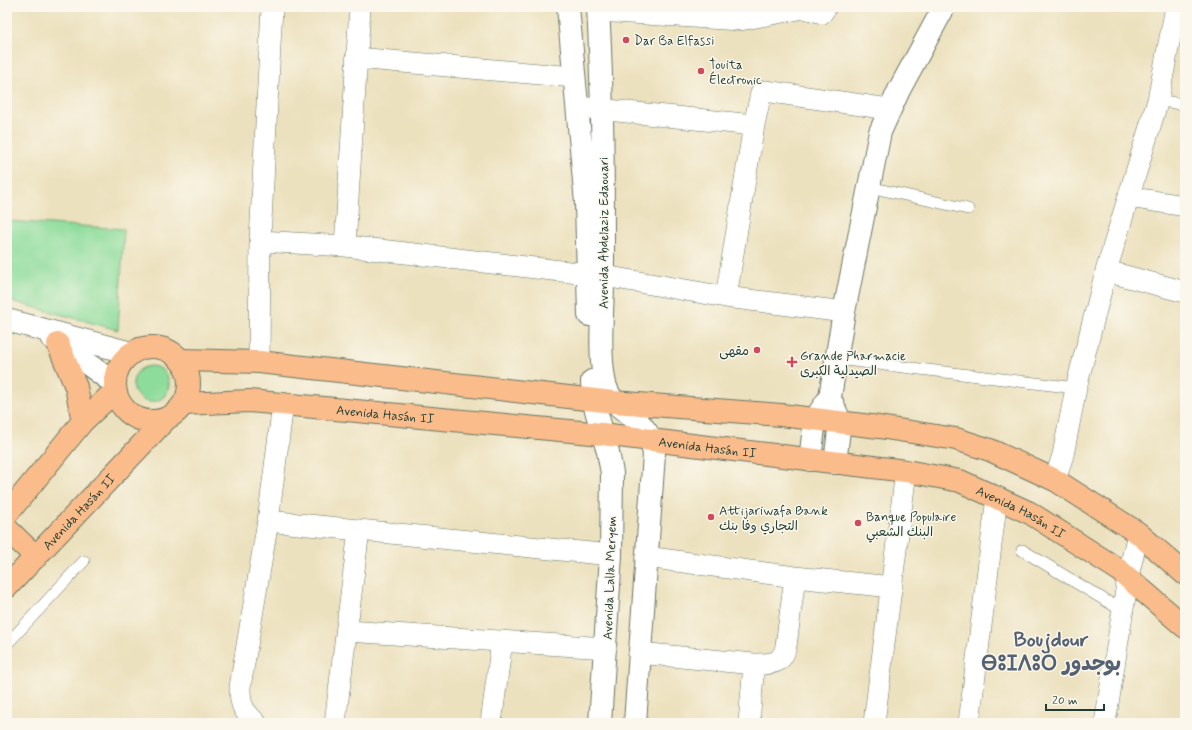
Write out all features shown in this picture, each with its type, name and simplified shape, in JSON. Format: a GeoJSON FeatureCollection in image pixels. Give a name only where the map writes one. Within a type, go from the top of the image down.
{"type":"FeatureCollection","features":[{"type":"Feature","properties":{"kind":"main road"},"geometry":{"type":"LineString","coordinates":[[51,337],[76,387],[83,421]]}},
{"type":"Feature","properties":{"kind":"main road"},"geometry":{"type":"LineString","coordinates":[[156,346],[170,351],[182,360],[187,370],[190,382],[189,393],[184,404],[176,413],[166,419],[156,422],[145,421],[134,417],[119,401],[115,388],[119,367],[131,353],[146,347],[156,346]]}},
{"type":"Feature","properties":{"kind":"main road"},"geometry":{"type":"LineString","coordinates":[[182,360],[259,362],[603,401],[815,419],[956,439],[990,450],[1055,480],[1138,533],[1185,574]]}},
{"type":"Feature","properties":{"kind":"main road"},"geometry":{"type":"LineString","coordinates":[[7,514],[83,421],[115,388]]}},
{"type":"Feature","properties":{"kind":"main road","name":"Avenida Hasán II"},"geometry":{"type":"LineString","coordinates":[[184,404],[249,402],[283,404],[602,434],[906,472],[960,481],[1030,513],[1128,577],[1185,627]]}},
{"type":"Feature","properties":{"kind":"main road","name":"Avenida Hasán II"},"geometry":{"type":"LineString","coordinates":[[7,587],[166,419]]}},
{"type":"Feature","properties":{"kind":"main road"},"geometry":{"type":"LineString","coordinates":[[7,529],[36,557]]}},
{"type":"Feature","properties":{"kind":"street"},"geometry":{"type":"LineString","coordinates":[[259,362],[260,241],[272,7]]}},
{"type":"Feature","properties":{"kind":"street"},"geometry":{"type":"LineString","coordinates":[[345,246],[360,7]]}},
{"type":"Feature","properties":{"kind":"street","name":"Avenida Abdelaziz Edaouari"},"geometry":{"type":"LineString","coordinates":[[568,7],[586,203],[596,275]]}},
{"type":"Feature","properties":{"kind":"street"},"geometry":{"type":"LineString","coordinates":[[598,9],[740,20],[804,8],[822,14],[826,7]]}},
{"type":"Feature","properties":{"kind":"street"},"geometry":{"type":"LineString","coordinates":[[810,460],[815,419],[830,397],[844,312],[880,132],[889,109],[944,7]]}},
{"type":"Feature","properties":{"kind":"street"},"geometry":{"type":"LineString","coordinates":[[1055,480],[1063,455],[1076,388],[1106,271],[1158,100],[1176,7]]}},
{"type":"Feature","properties":{"kind":"street","name":"Avenida Abdelaziz Edaouari"},"geometry":{"type":"LineString","coordinates":[[598,9],[602,109],[596,275],[590,364],[603,401],[602,434]]}},
{"type":"Feature","properties":{"kind":"street"},"geometry":{"type":"LineString","coordinates":[[356,58],[574,77]]}},
{"type":"Feature","properties":{"kind":"street"},"geometry":{"type":"LineString","coordinates":[[726,297],[760,93],[771,90],[889,109]]}},
{"type":"Feature","properties":{"kind":"street"},"geometry":{"type":"LineString","coordinates":[[578,107],[754,124]]}},
{"type":"Feature","properties":{"kind":"street"},"geometry":{"type":"LineString","coordinates":[[1128,197],[1185,206]]}},
{"type":"Feature","properties":{"kind":"street"},"geometry":{"type":"LineString","coordinates":[[260,241],[345,246],[596,275],[726,297],[844,312]]}},
{"type":"Feature","properties":{"kind":"street"},"geometry":{"type":"LineString","coordinates":[[1106,271],[1185,292]]}},
{"type":"Feature","properties":{"kind":"street"},"geometry":{"type":"LineString","coordinates":[[7,320],[51,337],[131,353]]}},
{"type":"Feature","properties":{"kind":"street"},"geometry":{"type":"LineString","coordinates":[[51,337],[115,388]]}},
{"type":"Feature","properties":{"kind":"street"},"geometry":{"type":"LineString","coordinates":[[830,397],[840,422],[835,463]]}},
{"type":"Feature","properties":{"kind":"street"},"geometry":{"type":"LineString","coordinates":[[603,401],[646,430],[651,440],[654,465],[646,557],[635,723]]}},
{"type":"Feature","properties":{"kind":"street"},"geometry":{"type":"LineString","coordinates":[[256,723],[245,712],[240,702],[240,688],[268,521],[283,404]]}},
{"type":"Feature","properties":{"kind":"street","name":"Avenida Lalla Meryem"},"geometry":{"type":"LineString","coordinates":[[600,723],[611,555],[612,473],[602,434]]}},
{"type":"Feature","properties":{"kind":"street"},"geometry":{"type":"LineString","coordinates":[[874,723],[906,472]]}},
{"type":"Feature","properties":{"kind":"street"},"geometry":{"type":"LineString","coordinates":[[969,723],[997,497]]}},
{"type":"Feature","properties":{"kind":"street"},"geometry":{"type":"LineString","coordinates":[[268,521],[611,555]]}},
{"type":"Feature","properties":{"kind":"street"},"geometry":{"type":"LineString","coordinates":[[335,723],[359,530]]}},
{"type":"Feature","properties":{"kind":"street"},"geometry":{"type":"LineString","coordinates":[[1105,723],[1128,577],[1138,533]]}},
{"type":"Feature","properties":{"kind":"street"},"geometry":{"type":"LineString","coordinates":[[646,557],[794,577],[892,587]]}},
{"type":"Feature","properties":{"kind":"street"},"geometry":{"type":"LineString","coordinates":[[639,654],[754,664],[772,664],[778,662],[785,653],[794,577]]}},
{"type":"Feature","properties":{"kind":"street"},"geometry":{"type":"LineString","coordinates":[[346,631],[606,648]]}},
{"type":"Feature","properties":{"kind":"street"},"geometry":{"type":"LineString","coordinates":[[491,723],[502,641]]}},
{"type":"Feature","properties":{"kind":"street"},"geometry":{"type":"LineString","coordinates":[[749,723],[754,664]]}},
{"type":"Feature","properties":{"kind":"lane"},"geometry":{"type":"LineString","coordinates":[[1158,100],[1185,105]]}},
{"type":"Feature","properties":{"kind":"lane"},"geometry":{"type":"LineString","coordinates":[[869,187],[968,209]]}},
{"type":"Feature","properties":{"kind":"lane"},"geometry":{"type":"LineString","coordinates":[[837,359],[1076,388]]}},
{"type":"Feature","properties":{"kind":"lane"},"geometry":{"type":"LineString","coordinates":[[1022,550],[1123,611]]}},
{"type":"Feature","properties":{"kind":"lane"},"geometry":{"type":"LineString","coordinates":[[7,644],[84,561]]}},
{"type":"Feature","properties":{"kind":"green space"},"geometry":{"type":"Polygon","coordinates":[[[7,221],[124,229],[118,330],[7,300],[7,221]]]}},
{"type":"Feature","properties":{"kind":"green space"},"geometry":{"type":"Polygon","coordinates":[[[151,366],[164,371],[169,384],[164,397],[151,402],[138,397],[133,384],[138,371],[151,366]]]}},
{"type":"Feature","properties":{"kind":"place","name":"Dar Ba Elfassi"},"geometry":{"type":"Point","coordinates":[626,40]}},
{"type":"Feature","properties":{"kind":"place","name":"Touita Électronic"},"geometry":{"type":"Point","coordinates":[701,71]}},
{"type":"Feature","properties":{"kind":"place","name":"مقهى"},"geometry":{"type":"Point","coordinates":[757,350]}},
{"type":"Feature","properties":{"kind":"place","name":"Grande Pharmacie الصيدلية الكبرى"},"geometry":{"type":"Point","coordinates":[792,362]}},
{"type":"Feature","properties":{"kind":"place","name":"Attijariwafa Bank التجاري وفا بنك"},"geometry":{"type":"Point","coordinates":[711,517]}},
{"type":"Feature","properties":{"kind":"place","name":"Banque Populaire البنك الشعبي"},"geometry":{"type":"Point","coordinates":[858,523]}},
{"type":"Feature","properties":{"kind":"district","name":"Boujdour ⴱⵓⵊⴷⵓⵔ بوجدور"},"geometry":{"type":"Point","coordinates":[1051,651]}}]}
